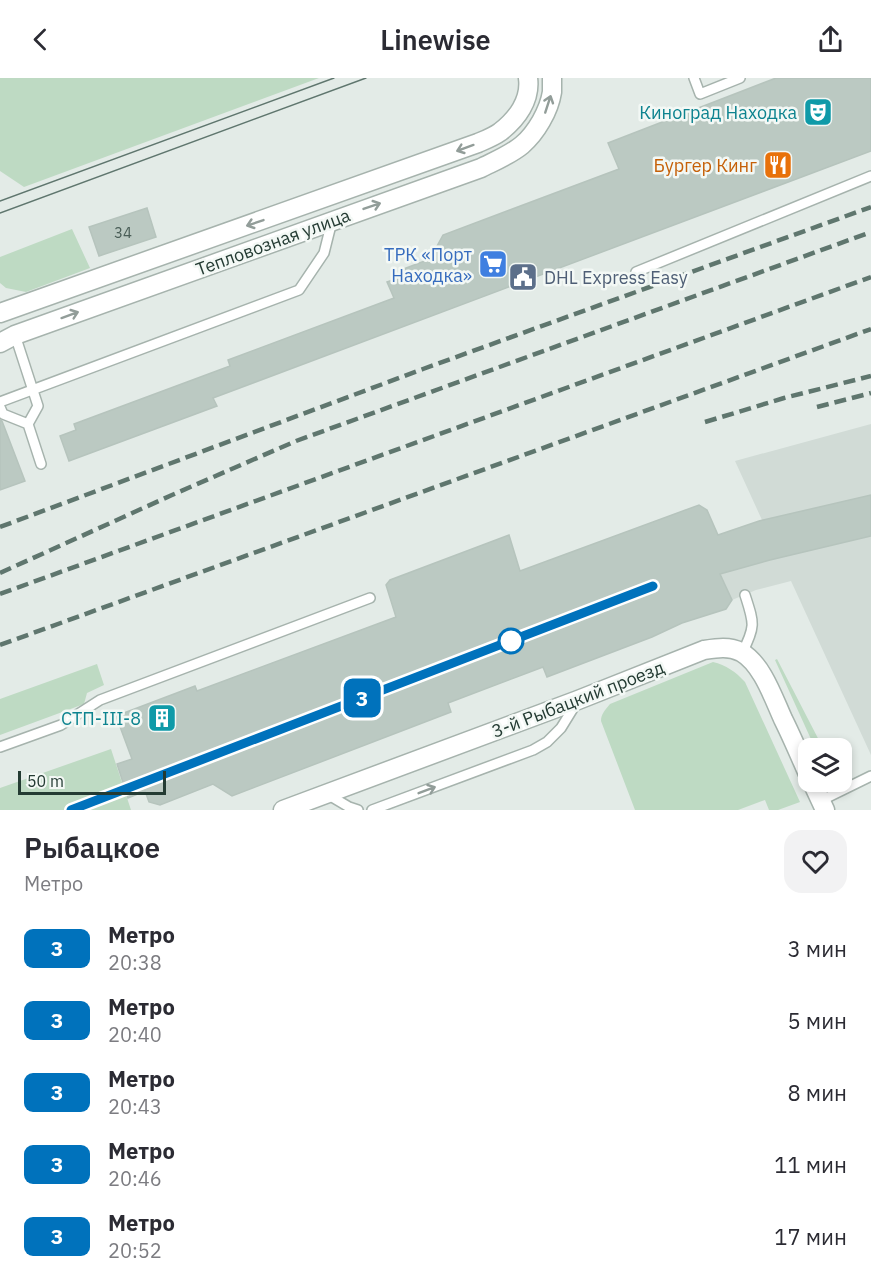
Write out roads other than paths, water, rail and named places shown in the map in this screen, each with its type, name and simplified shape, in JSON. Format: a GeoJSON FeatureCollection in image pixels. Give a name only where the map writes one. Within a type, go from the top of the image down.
{"type":"FeatureCollection","features":[{"type":"Feature","properties":{"kind":"street","name":"Тепловозная улица"},"geometry":{"type":"LineString","coordinates":[[2,310],[478,143],[498,134],[515,118],[525,103],[529,85],[528,78]]}},
{"type":"Feature","properties":{"kind":"street","name":"Тепловозная улица"},"geometry":{"type":"LineString","coordinates":[[7,339],[481,168],[523,144],[537,128],[552,92],[552,78]]}},
{"type":"Feature","properties":{"kind":"street"},"geometry":{"type":"LineString","coordinates":[[2,310],[7,339]]}},
{"type":"Feature","properties":{"kind":"street","name":"3-й Рыбацкий проезд"},"geometry":{"type":"LineString","coordinates":[[283,810],[578,700],[704,650],[718,647],[730,648],[742,653]]}},
{"type":"Feature","properties":{"kind":"street"},"geometry":{"type":"LineString","coordinates":[[742,653],[754,663],[767,683],[798,752]]}},
{"type":"Feature","properties":{"kind":"lane"},"geometry":{"type":"LineString","coordinates":[[694,78],[699,94],[740,78]]}},
{"type":"Feature","properties":{"kind":"lane"},"geometry":{"type":"LineString","coordinates":[[636,272],[871,176]]}},
{"type":"Feature","properties":{"kind":"lane"},"geometry":{"type":"LineString","coordinates":[[0,402],[299,290],[324,253],[332,220]]}},
{"type":"Feature","properties":{"kind":"lane"},"geometry":{"type":"LineString","coordinates":[[7,339],[33,389],[38,406],[28,424],[41,464]]}},
{"type":"Feature","properties":{"kind":"lane"},"geometry":{"type":"LineString","coordinates":[[0,407],[3,414],[28,424]]}},
{"type":"Feature","properties":{"kind":"lane"},"geometry":{"type":"LineString","coordinates":[[742,653],[750,638],[753,624],[745,595]]}},
{"type":"Feature","properties":{"kind":"lane"},"geometry":{"type":"LineString","coordinates":[[0,747],[61,725],[100,700],[370,598]]}},
{"type":"Feature","properties":{"kind":"lane"},"geometry":{"type":"LineString","coordinates":[[372,810],[533,750],[561,728],[578,700]]}},
{"type":"Feature","properties":{"kind":"lane"},"geometry":{"type":"LineString","coordinates":[[823,805],[871,776]]}},
{"type":"Feature","properties":{"kind":"lane"},"geometry":{"type":"LineString","coordinates":[[327,794],[358,810]]}},
{"type":"Feature","properties":{"kind":"tram line"},"geometry":{"type":"LineString","coordinates":[[0,201],[334,78]]}},
{"type":"Feature","properties":{"kind":"tram line"},"geometry":{"type":"LineString","coordinates":[[0,213],[366,78]]}},
{"type":"Feature","properties":{"kind":"railway"},"geometry":{"type":"LineString","coordinates":[[0,527],[423,369],[871,207]]}},
{"type":"Feature","properties":{"kind":"railway"},"geometry":{"type":"LineString","coordinates":[[0,573],[296,441],[871,232]]}},
{"type":"Feature","properties":{"kind":"railway"},"geometry":{"type":"LineString","coordinates":[[0,594],[871,277]]}},
{"type":"Feature","properties":{"kind":"railway"},"geometry":{"type":"LineString","coordinates":[[0,645],[871,329]]}},
{"type":"Feature","properties":{"kind":"railway"},"geometry":{"type":"LineString","coordinates":[[705,422],[784,398],[871,376]]}},
{"type":"Feature","properties":{"kind":"railway"},"geometry":{"type":"LineString","coordinates":[[817,407],[871,393]]}},
{"type":"Feature","properties":{"kind":"metro line","name":"3"},"geometry":{"type":"LineString","coordinates":[[71,810],[653,586]]}},
{"type":"Feature","properties":{"kind":"place","name":"Киноград Находка"},"geometry":{"type":"Point","coordinates":[818,112]}},
{"type":"Feature","properties":{"kind":"place","name":"Бургер Кинг"},"geometry":{"type":"Point","coordinates":[778,165]}},
{"type":"Feature","properties":{"kind":"place","name":"ТРК «Порт Находка»"},"geometry":{"type":"Point","coordinates":[493,264]}},
{"type":"Feature","properties":{"kind":"place","name":"DHL Express Easy"},"geometry":{"type":"Point","coordinates":[523,277]}},
{"type":"Feature","properties":{"kind":"place","name":"СТП-III-8"},"geometry":{"type":"Point","coordinates":[162,718]}}]}
